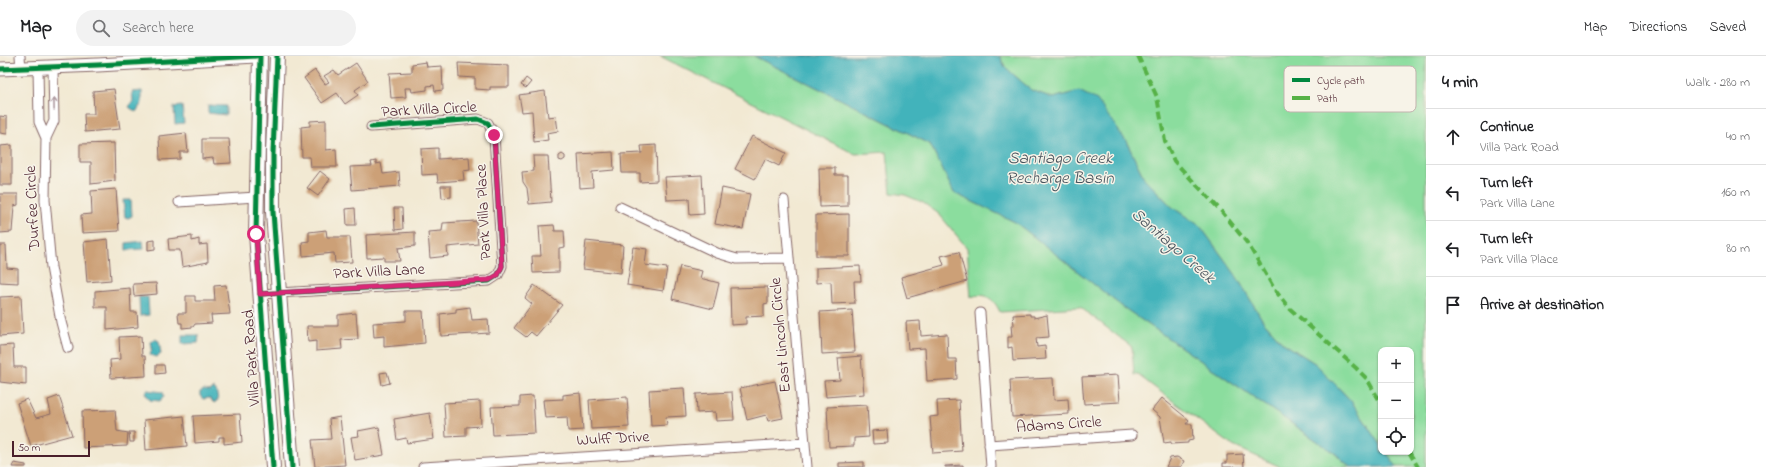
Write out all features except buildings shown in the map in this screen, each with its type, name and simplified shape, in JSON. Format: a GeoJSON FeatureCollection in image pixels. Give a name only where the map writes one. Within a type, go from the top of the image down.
{"type":"FeatureCollection","features":[{"type":"Feature","properties":{"kind":"main road","name":"Villa Park Road"},"geometry":{"type":"LineString","coordinates":[[260,56],[256,234],[273,467]]}},
{"type":"Feature","properties":{"kind":"main road","name":"Villa Park Road"},"geometry":{"type":"LineString","coordinates":[[277,56],[273,212],[292,467]]}},
{"type":"Feature","properties":{"kind":"street"},"geometry":{"type":"LineString","coordinates":[[0,68],[20,63],[38,68],[53,68],[256,56]]}},
{"type":"Feature","properties":{"kind":"street"},"geometry":{"type":"LineString","coordinates":[[38,68],[39,122],[46,138]]}},
{"type":"Feature","properties":{"kind":"street","name":"Durfee Circle"},"geometry":{"type":"LineString","coordinates":[[53,68],[54,121],[46,138],[45,200],[56,298],[68,348]]}},
{"type":"Feature","properties":{"kind":"street","name":"Park Villa Circle"},"geometry":{"type":"LineString","coordinates":[[372,127],[478,119],[488,123]]}},
{"type":"Feature","properties":{"kind":"street","name":"Park Villa Place"},"geometry":{"type":"LineString","coordinates":[[488,123],[494,135],[495,142],[502,266],[498,275]]}},
{"type":"Feature","properties":{"kind":"street"},"geometry":{"type":"LineString","coordinates":[[179,202],[256,197]]}},
{"type":"Feature","properties":{"kind":"street","name":"East Lincoln Circle"},"geometry":{"type":"LineString","coordinates":[[784,200],[807,467]]}},
{"type":"Feature","properties":{"kind":"street"},"geometry":{"type":"LineString","coordinates":[[620,207],[717,253],[737,259],[789,258]]}},
{"type":"Feature","properties":{"kind":"street","name":"Park Villa Lane"},"geometry":{"type":"LineString","coordinates":[[260,294],[489,280],[498,275]]}},
{"type":"Feature","properties":{"kind":"street"},"geometry":{"type":"LineString","coordinates":[[980,313],[991,467]]}},
{"type":"Feature","properties":{"kind":"street","name":"Adams Circle"},"geometry":{"type":"LineString","coordinates":[[989,445],[1132,435]]}},
{"type":"Feature","properties":{"kind":"street","name":"Wulff Drive"},"geometry":{"type":"LineString","coordinates":[[423,467],[805,443]]}},
{"type":"Feature","properties":{"kind":"green space"},"geometry":{"type":"Polygon","coordinates":[[[660,56],[754,56],[930,144],[954,193],[1015,222],[1120,305],[1336,454],[1350,467],[1281,467],[1233,446],[1138,375],[1134,375],[1132,347],[1080,307],[1000,312],[995,303],[989,298],[981,295],[971,297],[967,248],[939,214],[922,202],[905,195],[891,193],[887,152],[855,154],[660,56]]]}},
{"type":"Feature","properties":{"kind":"green space"},"geometry":{"type":"Polygon","coordinates":[[[1000,56],[1426,56],[1426,467],[1397,467],[1388,455],[1414,455],[1414,347],[1378,347],[1378,441],[1351,401],[1316,364],[1283,343],[1263,321],[1235,274],[1200,226],[1172,207],[1144,178],[1126,141],[1079,91],[1053,98],[1031,90],[1005,67],[1000,56]]]}},
{"type":"Feature","properties":{"kind":"water","name":"Santiago Creek Recharge Basin"},"geometry":{"type":"Polygon","coordinates":[[[754,56],[1000,56],[1005,67],[1031,90],[1053,98],[1079,91],[1097,100],[1126,141],[1144,178],[1172,207],[1200,226],[1235,274],[1263,321],[1283,343],[1316,364],[1351,401],[1378,441],[1378,455],[1388,455],[1397,467],[1350,467],[1336,454],[1120,305],[1015,222],[954,193],[930,144],[754,56]]]}},
{"type":"Feature","properties":{"kind":"water"},"geometry":{"type":"Polygon","coordinates":[[[142,91],[142,103],[136,112],[129,107],[133,101],[132,92],[142,91]]]}},
{"type":"Feature","properties":{"kind":"water"},"geometry":{"type":"Polygon","coordinates":[[[208,105],[226,106],[226,115],[208,113],[208,105]]]}},
{"type":"Feature","properties":{"kind":"water"},"geometry":{"type":"Polygon","coordinates":[[[182,106],[184,123],[175,124],[174,107],[182,106]]]}},
{"type":"Feature","properties":{"kind":"water"},"geometry":{"type":"Polygon","coordinates":[[[123,200],[131,200],[132,216],[128,218],[125,217],[123,200]]]}},
{"type":"Feature","properties":{"kind":"water"},"geometry":{"type":"Polygon","coordinates":[[[143,241],[144,249],[126,250],[126,243],[143,241]]]}},
{"type":"Feature","properties":{"kind":"water"},"geometry":{"type":"Polygon","coordinates":[[[139,297],[148,297],[149,315],[140,316],[139,297]]]}},
{"type":"Feature","properties":{"kind":"water"},"geometry":{"type":"Polygon","coordinates":[[[182,335],[199,335],[198,343],[182,344],[182,335]]]}},
{"type":"Feature","properties":{"kind":"water"},"geometry":{"type":"Polygon","coordinates":[[[155,339],[159,341],[161,354],[156,357],[150,355],[152,348],[151,342],[155,339]]]}},
{"type":"Feature","properties":{"kind":"water"},"geometry":{"type":"Polygon","coordinates":[[[213,388],[216,390],[218,400],[214,403],[209,398],[203,399],[200,396],[200,392],[204,390],[210,391],[213,388]]]}},
{"type":"Feature","properties":{"kind":"water"},"geometry":{"type":"Polygon","coordinates":[[[147,390],[163,392],[164,396],[160,401],[150,400],[145,393],[147,390]]]}},
{"type":"Feature","properties":{"kind":"marked path"},"geometry":{"type":"LineString","coordinates":[[1138,56],[1157,97],[1165,141],[1174,161],[1222,212],[1248,244],[1275,290],[1288,307],[1367,379],[1378,398]]}},
{"type":"Feature","properties":{"kind":"marked path"},"geometry":{"type":"LineString","coordinates":[[1411,455],[1418,467]]}},
{"type":"Feature","properties":{"kind":"cycle path"},"geometry":{"type":"LineString","coordinates":[[0,69],[256,56]]}},
{"type":"Feature","properties":{"kind":"cycle path"},"geometry":{"type":"LineString","coordinates":[[260,56],[256,234],[273,467]]}},
{"type":"Feature","properties":{"kind":"cycle path"},"geometry":{"type":"LineString","coordinates":[[277,56],[273,153],[273,212],[292,467]]}},
{"type":"Feature","properties":{"kind":"cycle path"},"geometry":{"type":"LineString","coordinates":[[260,294],[489,281],[498,275],[502,266],[494,135],[488,123],[478,119],[371,127]]}},
{"type":"Feature","properties":{"kind":"route"},"geometry":{"type":"LineString","coordinates":[[256,234],[260,294],[489,280],[498,275],[502,266],[494,135]]}},
{"type":"Feature","properties":{"kind":"water label","name":"Santiago Creek"},"geometry":{"type":"Point","coordinates":[1173,246]}}]}
